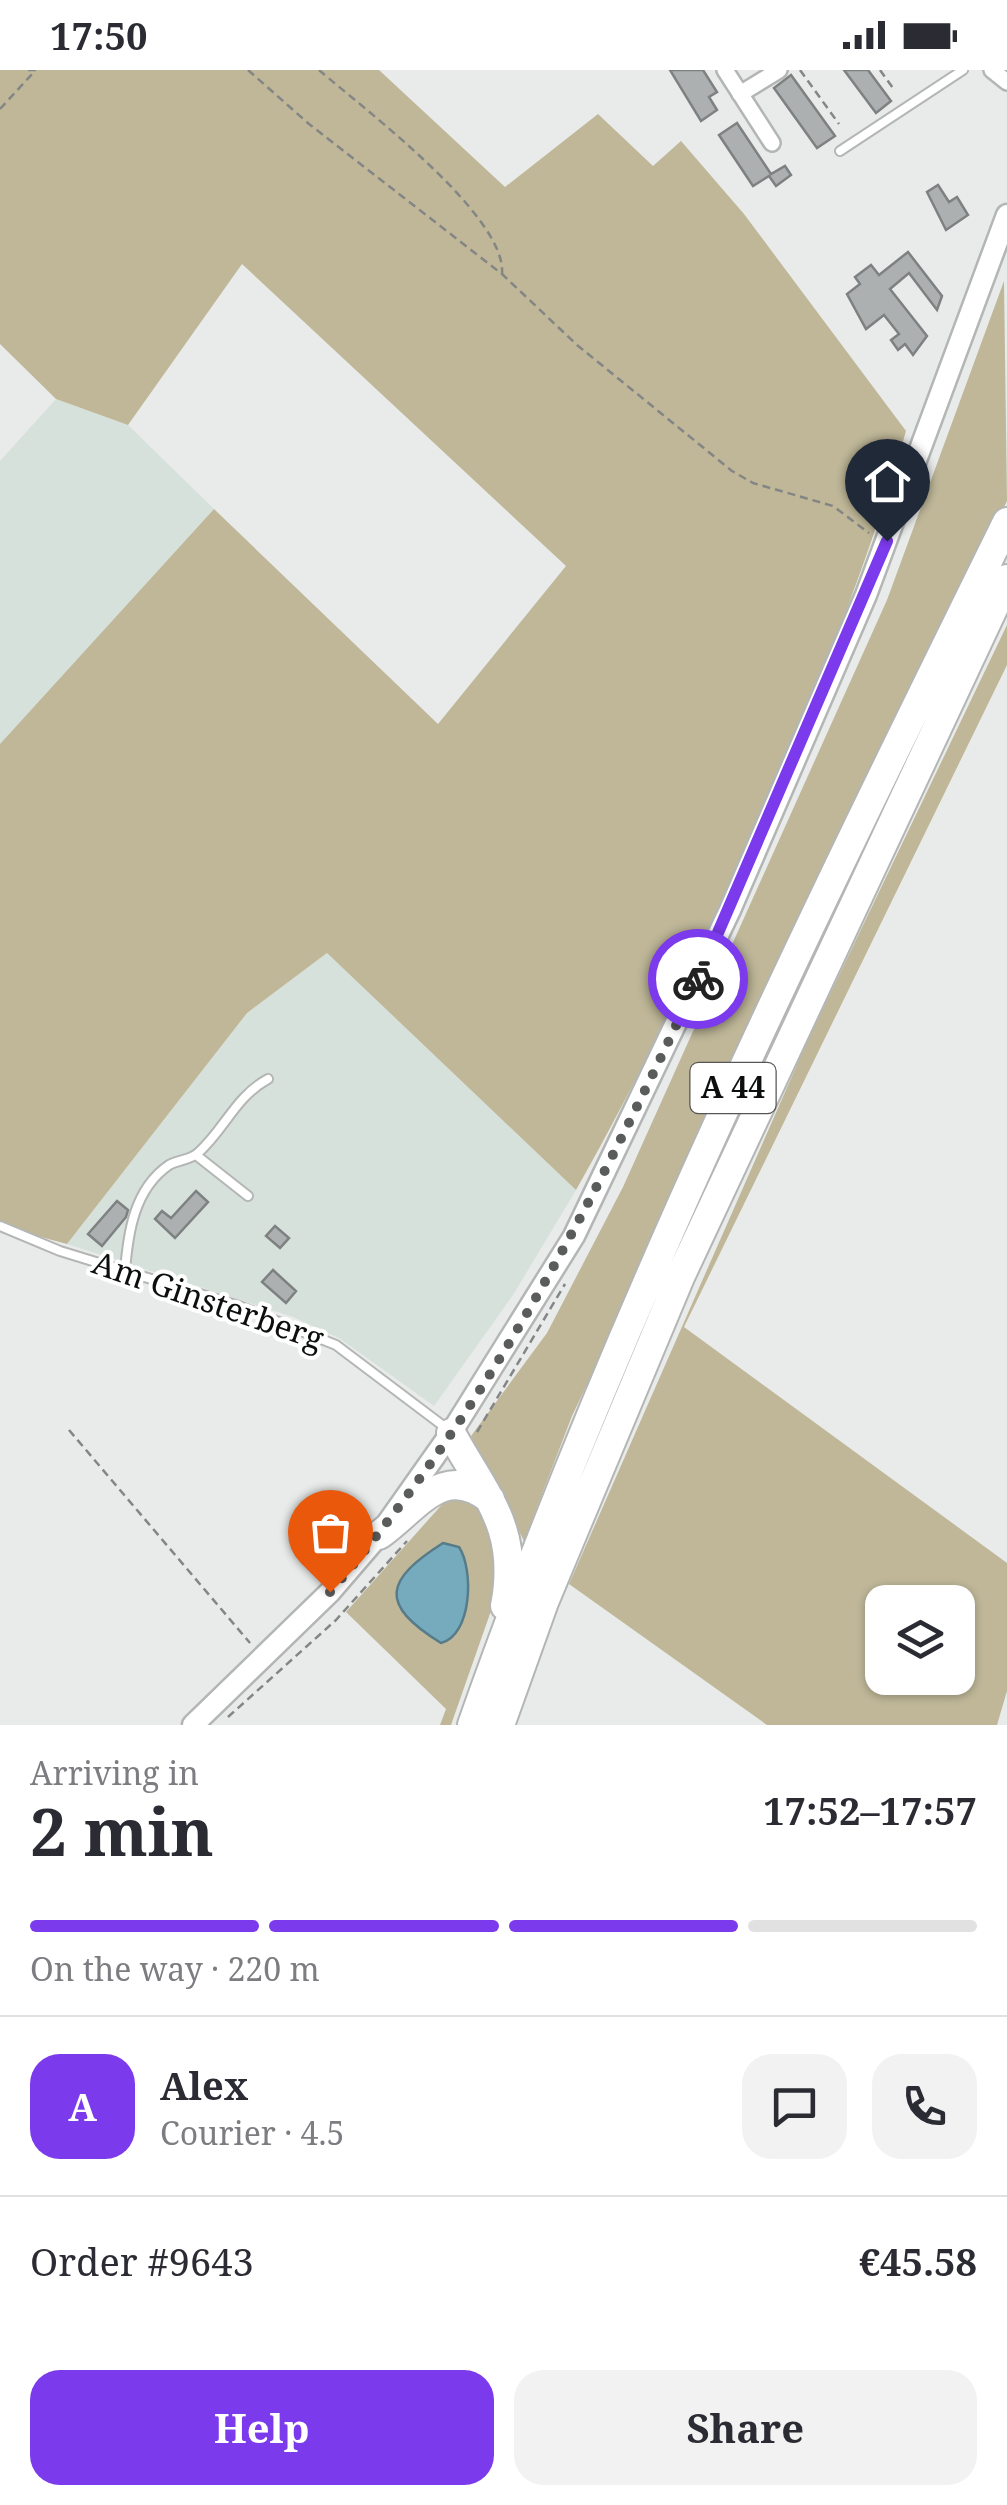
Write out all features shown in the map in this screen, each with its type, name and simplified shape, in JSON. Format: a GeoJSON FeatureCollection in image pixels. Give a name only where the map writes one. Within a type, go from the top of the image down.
{"type":"FeatureCollection","features":[{"type":"Feature","properties":{"kind":"highway","name":"A 44"},"geometry":{"type":"LineString","coordinates":[[472,1725],[715,1124],[1007,522]]}},
{"type":"Feature","properties":{"kind":"highway","name":"A 44"},"geometry":{"type":"LineString","coordinates":[[500,1725],[544,1602],[680,1277],[1007,579]]}},
{"type":"Feature","properties":{"kind":"highway"},"geometry":{"type":"LineString","coordinates":[[452,1432],[505,1526],[510,1562],[492,1668]]}},
{"type":"Feature","properties":{"kind":"highway"},"geometry":{"type":"LineString","coordinates":[[379,1535],[445,1484],[470,1484],[491,1500]]}},
{"type":"Feature","properties":{"kind":"main road"},"geometry":{"type":"LineString","coordinates":[[193,1725],[264,1660],[379,1535],[452,1432],[546,1287],[625,1133],[730,910],[887,541],[1007,214]]}},
{"type":"Feature","properties":{"kind":"street"},"geometry":{"type":"LineString","coordinates":[[724,70],[772,143]]}},
{"type":"Feature","properties":{"kind":"street"},"geometry":{"type":"LineString","coordinates":[[740,94],[779,70]]}},
{"type":"Feature","properties":{"kind":"street"},"geometry":{"type":"LineString","coordinates":[[992,70],[1007,82]]}},
{"type":"Feature","properties":{"kind":"lane"},"geometry":{"type":"LineString","coordinates":[[840,151],[963,70]]}},
{"type":"Feature","properties":{"kind":"lane"},"geometry":{"type":"LineString","coordinates":[[125,1271],[132,1213],[168,1166],[196,1155],[247,1090],[268,1079]]}},
{"type":"Feature","properties":{"kind":"lane"},"geometry":{"type":"LineString","coordinates":[[196,1155],[248,1196]]}},
{"type":"Feature","properties":{"kind":"lane","name":"Am Ginsterberg"},"geometry":{"type":"LineString","coordinates":[[0,1226],[239,1306],[336,1344],[452,1432]]}},
{"type":"Feature","properties":{"kind":"path"},"geometry":{"type":"LineString","coordinates":[[0,108],[30,72],[41,70]]}},
{"type":"Feature","properties":{"kind":"path"},"geometry":{"type":"LineString","coordinates":[[248,70],[308,124],[502,274],[576,346],[732,471],[753,483],[833,506],[863,530],[887,541]]}},
{"type":"Feature","properties":{"kind":"path"},"geometry":{"type":"LineString","coordinates":[[319,70],[468,207],[496,239],[504,258],[502,274]]}},
{"type":"Feature","properties":{"kind":"path"},"geometry":{"type":"LineString","coordinates":[[800,70],[838,124]]}},
{"type":"Feature","properties":{"kind":"path"},"geometry":{"type":"LineString","coordinates":[[880,70],[894,90]]}},
{"type":"Feature","properties":{"kind":"path"},"geometry":{"type":"LineString","coordinates":[[69,1430],[264,1660]]}},
{"type":"Feature","properties":{"kind":"shaded area"},"geometry":{"type":"Polygon","coordinates":[[[0,70],[379,70],[505,187],[598,114],[653,166],[681,141],[744,214],[906,431],[849,602],[782,767],[677,996],[576,1190],[327,953],[247,1013],[67,1244],[0,1226],[0,744],[214,509],[438,724],[566,566],[242,264],[128,425],[56,399],[0,344],[0,70]]]}},
{"type":"Feature","properties":{"kind":"shaded area"},"geometry":{"type":"Polygon","coordinates":[[[1004,281],[1007,501],[572,1416],[524,1541],[471,1436],[547,1333],[623,1187],[887,600],[1004,281]]]}},
{"type":"Feature","properties":{"kind":"shaded area"},"geometry":{"type":"Polygon","coordinates":[[[56,399],[128,425],[214,509],[0,744],[0,461],[56,399]]]}},
{"type":"Feature","properties":{"kind":"shaded area"},"geometry":{"type":"Polygon","coordinates":[[[1007,625],[1007,665],[684,1327],[1007,1563],[1007,1691],[997,1725],[767,1725],[569,1584],[807,1042],[1007,625]]]}},
{"type":"Feature","properties":{"kind":"shaded area"},"geometry":{"type":"Polygon","coordinates":[[[327,953],[576,1190],[513,1295],[434,1406],[339,1338],[293,1317],[67,1244],[247,1013],[327,953]]]}},
{"type":"Feature","properties":{"kind":"shaded area"},"geometry":{"type":"Polygon","coordinates":[[[454,1491],[478,1499],[497,1530],[499,1588],[451,1725],[440,1725],[446,1709],[346,1612],[454,1491]]]}},
{"type":"Feature","properties":{"kind":"water"},"geometry":{"type":"Polygon","coordinates":[[[443,1543],[459,1547],[468,1585],[459,1628],[441,1643],[407,1616],[397,1592],[409,1569],[443,1543]]]}},
{"type":"Feature","properties":{"kind":"building"},"geometry":{"type":"Polygon","coordinates":[[[670,70],[703,70],[717,92],[709,97],[717,110],[701,121],[670,70]]]}},
{"type":"Feature","properties":{"kind":"building"},"geometry":{"type":"Polygon","coordinates":[[[844,70],[868,70],[891,101],[876,113],[844,70]]]}},
{"type":"Feature","properties":{"kind":"building"},"geometry":{"type":"Polygon","coordinates":[[[791,75],[835,136],[817,148],[774,88],[791,75]]]}},
{"type":"Feature","properties":{"kind":"building"},"geometry":{"type":"Polygon","coordinates":[[[737,123],[771,174],[785,166],[791,175],[776,186],[769,176],[753,186],[719,135],[737,123]]]}},
{"type":"Feature","properties":{"kind":"building"},"geometry":{"type":"Polygon","coordinates":[[[938,185],[949,202],[957,197],[968,215],[946,230],[927,192],[938,185]]]}},
{"type":"Feature","properties":{"kind":"building"},"geometry":{"type":"Polygon","coordinates":[[[908,252],[942,296],[937,310],[909,273],[890,289],[927,336],[913,355],[905,344],[898,350],[891,340],[899,334],[884,315],[866,329],[847,294],[860,284],[855,277],[871,265],[879,275],[908,252]]]}},
{"type":"Feature","properties":{"kind":"building"},"geometry":{"type":"Polygon","coordinates":[[[196,1191],[208,1202],[175,1238],[155,1219],[162,1211],[171,1218],[196,1191]]]}},
{"type":"Feature","properties":{"kind":"building"},"geometry":{"type":"Polygon","coordinates":[[[117,1201],[128,1210],[126,1217],[102,1246],[88,1234],[117,1201]]]}},
{"type":"Feature","properties":{"kind":"building"},"geometry":{"type":"Polygon","coordinates":[[[275,1226],[289,1238],[280,1248],[266,1236],[275,1226]]]}},
{"type":"Feature","properties":{"kind":"building"},"geometry":{"type":"Polygon","coordinates":[[[273,1270],[296,1291],[286,1303],[262,1282],[273,1270]]]}},
{"type":"Feature","properties":{"kind":"way so far"},"geometry":{"type":"LineString","coordinates":[[330,1592],[379,1535],[452,1432],[546,1287],[698,979]]}},
{"type":"Feature","properties":{"kind":"route"},"geometry":{"type":"LineString","coordinates":[[698,979],[887,541]]}}]}
